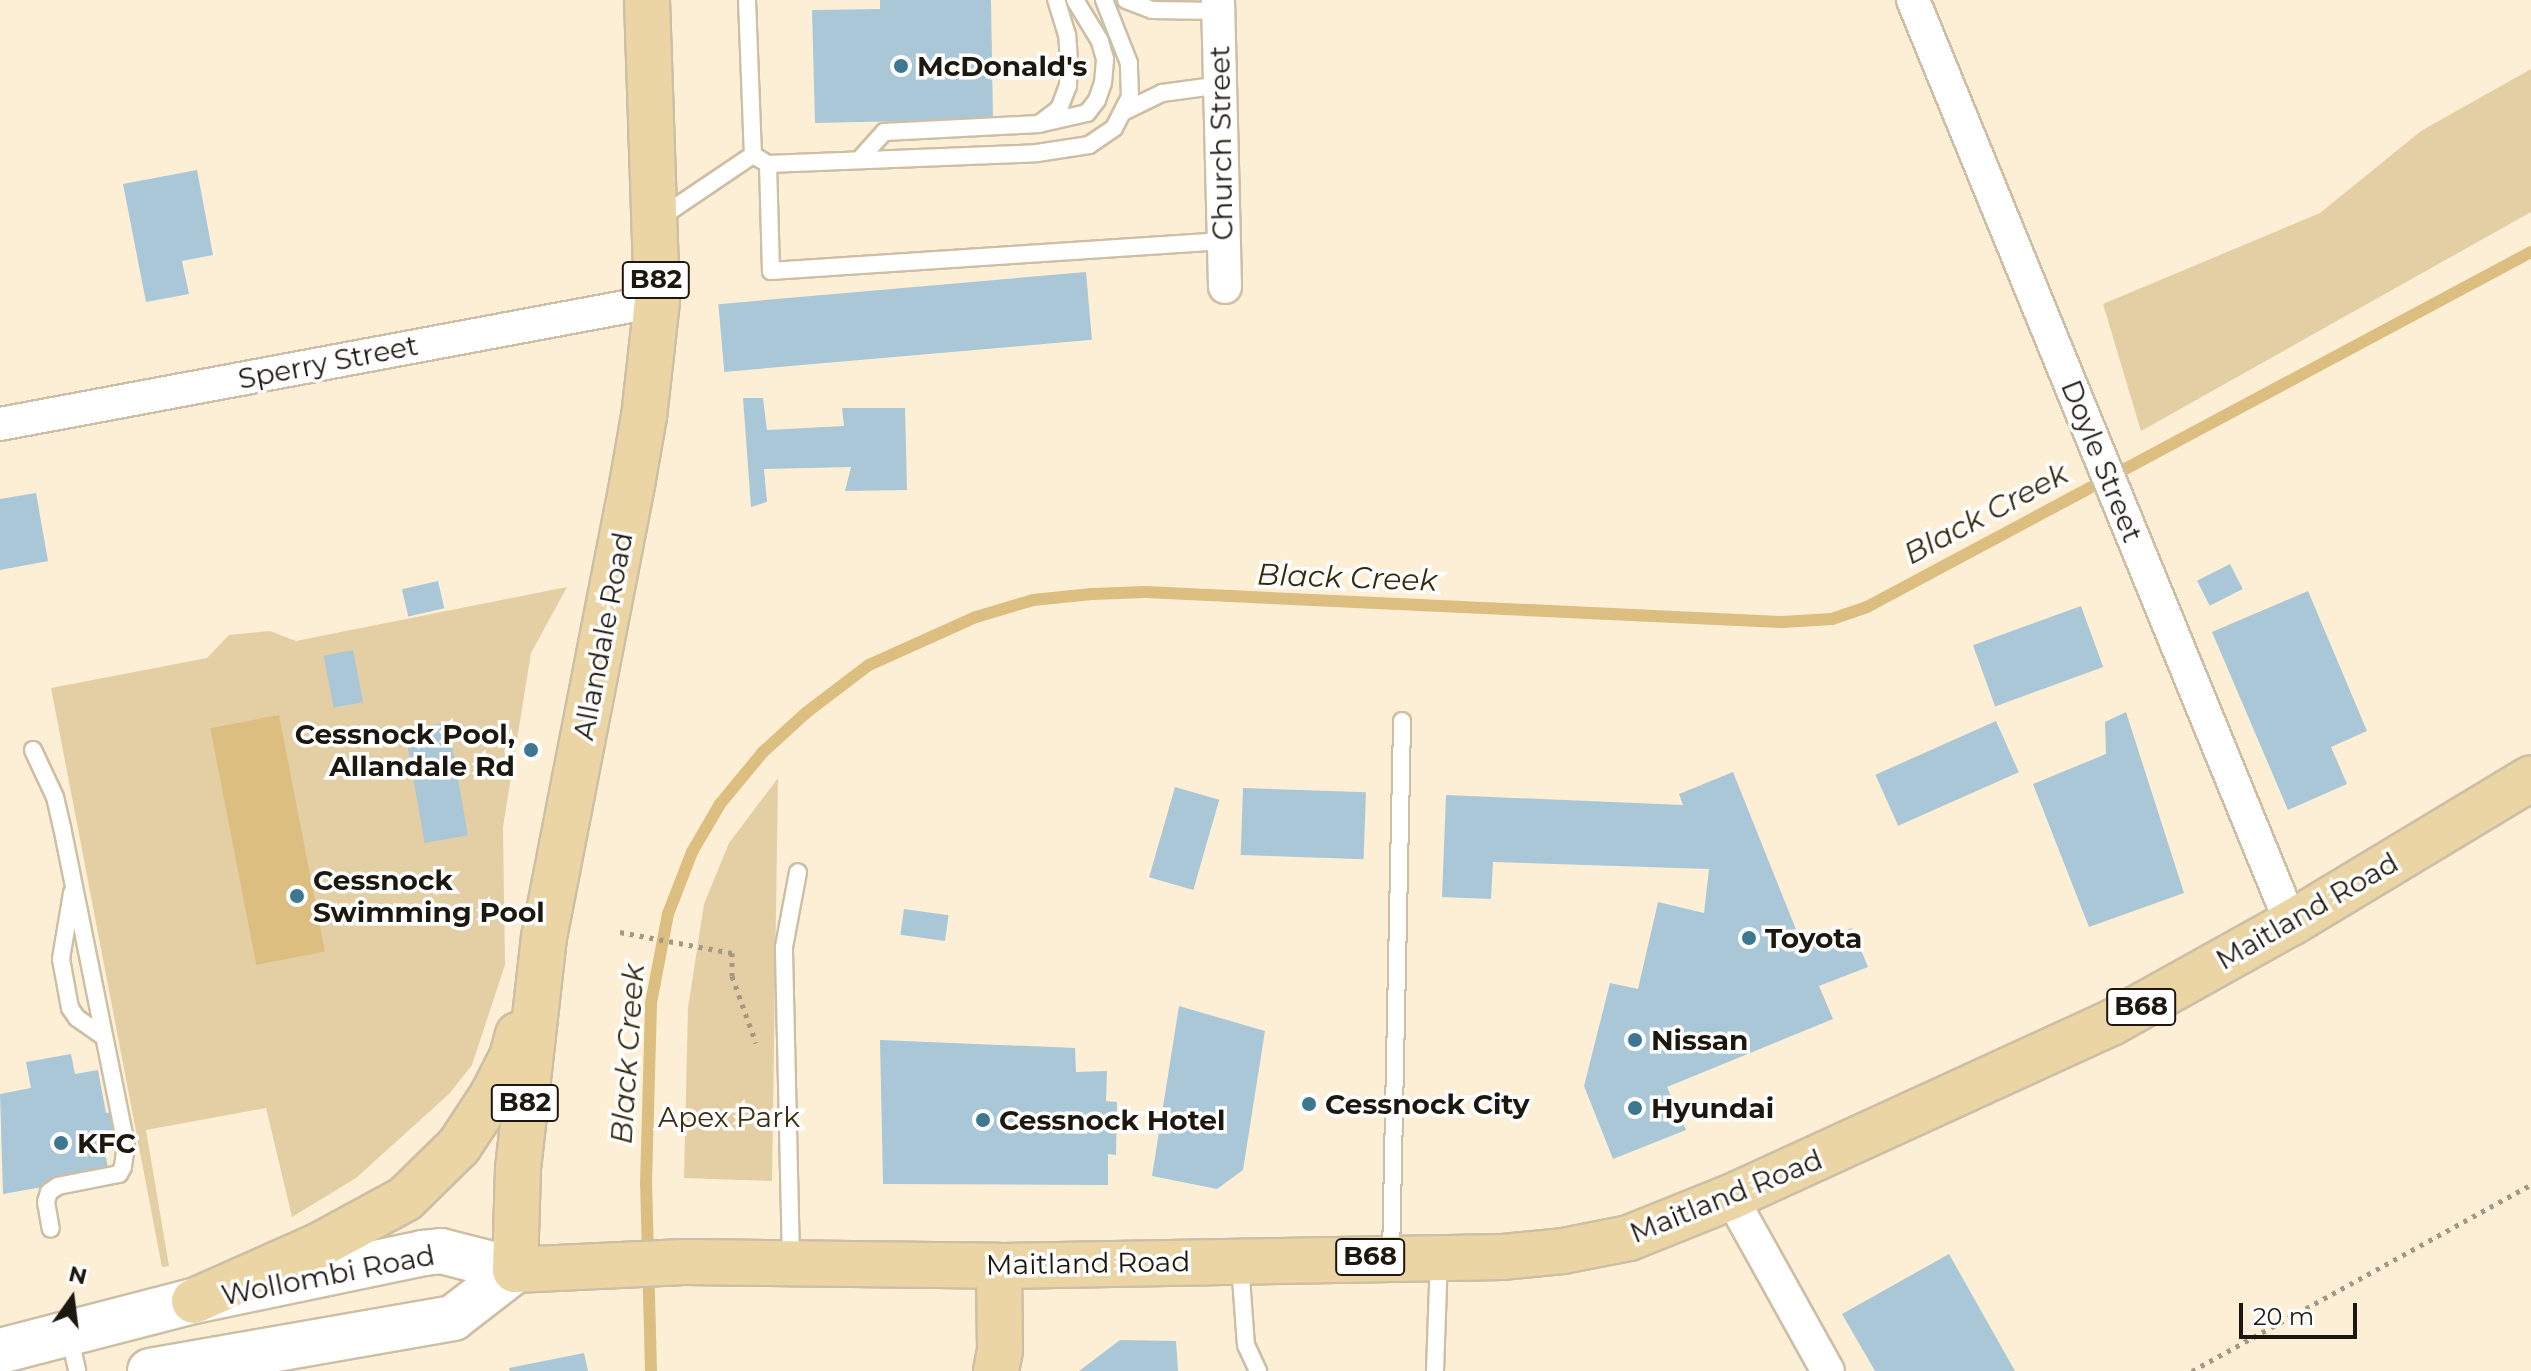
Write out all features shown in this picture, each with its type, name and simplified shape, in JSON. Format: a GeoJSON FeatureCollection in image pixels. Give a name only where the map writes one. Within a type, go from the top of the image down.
{"type":"FeatureCollection","features":[{"type":"Feature","properties":{"kind":"main road","name":"Allandale Road"},"geometry":{"type":"LineString","coordinates":[[515,1270],[518,1169],[544,937],[632,485],[644,416],[657,301],[647,0]]}},
{"type":"Feature","properties":{"kind":"main road","name":"Maitland Road"},"geometry":{"type":"LineString","coordinates":[[515,1270],[684,1262],[999,1266],[1239,1259],[1503,1257],[1563,1251],[1629,1238],[1731,1197],[2111,1023],[2291,923],[2531,778]]}},
{"type":"Feature","properties":{"kind":"main road"},"geometry":{"type":"LineString","coordinates":[[194,1301],[318,1246],[405,1199],[459,1146],[512,1057],[544,937]]}},
{"type":"Feature","properties":{"kind":"main road","name":"Wollombi Road"},"geometry":{"type":"LineString","coordinates":[[0,1351],[73,1353],[194,1301],[441,1251],[515,1270]]}},
{"type":"Feature","properties":{"kind":"main road"},"geometry":{"type":"LineString","coordinates":[[996,1371],[1000,1350],[999,1266]]}},
{"type":"Feature","properties":{"kind":"main road"},"geometry":{"type":"LineString","coordinates":[[150,1371],[453,1318],[515,1270]]}},
{"type":"Feature","properties":{"kind":"street","name":"Doyle Street"},"geometry":{"type":"LineString","coordinates":[[1913,0],[2291,923]]}},
{"type":"Feature","properties":{"kind":"street","name":"Church Street"},"geometry":{"type":"LineString","coordinates":[[1218,5],[1225,287]]}},
{"type":"Feature","properties":{"kind":"street","name":"Sperry Street"},"geometry":{"type":"LineString","coordinates":[[0,424],[657,301]]}},
{"type":"Feature","properties":{"kind":"street"},"geometry":{"type":"LineString","coordinates":[[1731,1197],[1828,1371]]}},
{"type":"Feature","properties":{"kind":"lane"},"geometry":{"type":"LineString","coordinates":[[747,0],[771,271],[1223,241]]}},
{"type":"Feature","properties":{"kind":"lane"},"geometry":{"type":"LineString","coordinates":[[1039,124],[1059,109],[1068,86],[1067,35],[1056,0]]}},
{"type":"Feature","properties":{"kind":"lane"},"geometry":{"type":"LineString","coordinates":[[859,160],[884,132],[1039,124],[1087,113],[1097,100],[1103,83],[1105,59],[1100,41],[1075,0]]}},
{"type":"Feature","properties":{"kind":"lane"},"geometry":{"type":"LineString","coordinates":[[654,222],[761,159],[859,160],[1037,153],[1089,145],[1114,128],[1130,97],[1129,63],[1104,0]]}},
{"type":"Feature","properties":{"kind":"lane"},"geometry":{"type":"LineString","coordinates":[[1126,0],[1152,10],[1218,5]]}},
{"type":"Feature","properties":{"kind":"lane"},"geometry":{"type":"LineString","coordinates":[[1125,111],[1162,93],[1221,85]]}},
{"type":"Feature","properties":{"kind":"lane"},"geometry":{"type":"LineString","coordinates":[[1391,1257],[1402,721]]}},
{"type":"Feature","properties":{"kind":"lane"},"geometry":{"type":"LineString","coordinates":[[33,750],[55,797],[126,1145],[119,1174],[58,1186],[49,1192],[46,1202],[51,1229]]}},
{"type":"Feature","properties":{"kind":"lane"},"geometry":{"type":"LineString","coordinates":[[791,1262],[784,947],[798,872]]}},
{"type":"Feature","properties":{"kind":"lane"},"geometry":{"type":"LineString","coordinates":[[73,883],[61,959],[70,1008],[77,1018],[104,1037]]}},
{"type":"Feature","properties":{"kind":"lane"},"geometry":{"type":"LineString","coordinates":[[1435,1371],[1439,1257]]}},
{"type":"Feature","properties":{"kind":"lane"},"geometry":{"type":"LineString","coordinates":[[1239,1259],[1246,1345],[1258,1371]]}},
{"type":"Feature","properties":{"kind":"path"},"geometry":{"type":"LineString","coordinates":[[620,932],[732,953],[732,976],[756,1039],[756,1055]]}},
{"type":"Feature","properties":{"kind":"path"},"geometry":{"type":"LineString","coordinates":[[2192,1371],[2531,1185]]}},
{"type":"Feature","properties":{"kind":"green space"},"geometry":{"type":"Polygon","coordinates":[[[2531,69],[2531,212],[2141,431],[2103,304],[2320,213],[2421,131],[2531,69]]]}},
{"type":"Feature","properties":{"kind":"green space","name":"Cessnock Swimming Pool"},"geometry":{"type":"Polygon","coordinates":[[[567,587],[531,653],[503,827],[505,965],[472,1065],[449,1094],[356,1178],[292,1217],[266,1108],[146,1130],[169,1266],[162,1267],[51,688],[207,658],[229,635],[270,631],[296,641],[567,587]]]}},
{"type":"Feature","properties":{"kind":"green space","name":"Apex Park"},"geometry":{"type":"Polygon","coordinates":[[[778,778],[772,1181],[684,1178],[688,1008],[704,904],[729,843],[778,778]]]}},
{"type":"Feature","properties":{"kind":"shaded area"},"geometry":{"type":"Polygon","coordinates":[[[279,715],[325,952],[256,965],[210,728],[279,715]]]}},
{"type":"Feature","properties":{"kind":"building"},"geometry":{"type":"Polygon","coordinates":[[[880,0],[991,0],[993,119],[815,123],[812,10],[880,9],[880,0]]]}},
{"type":"Feature","properties":{"kind":"building"},"geometry":{"type":"Polygon","coordinates":[[[197,170],[213,255],[182,261],[189,294],[146,302],[123,184],[197,170]]]}},
{"type":"Feature","properties":{"kind":"building"},"geometry":{"type":"Polygon","coordinates":[[[1086,272],[1092,340],[724,372],[718,304],[1086,272]]]}},
{"type":"Feature","properties":{"kind":"building"},"geometry":{"type":"Polygon","coordinates":[[[743,398],[763,398],[767,430],[844,426],[842,408],[905,408],[907,490],[845,491],[851,467],[764,469],[767,502],[751,507],[743,398]]]}},
{"type":"Feature","properties":{"kind":"building"},"geometry":{"type":"Polygon","coordinates":[[[36,493],[48,561],[0,570],[0,499],[36,493]]]}},
{"type":"Feature","properties":{"kind":"building"},"geometry":{"type":"Polygon","coordinates":[[[2230,564],[2243,589],[2210,606],[2197,581],[2230,564]]]}},
{"type":"Feature","properties":{"kind":"building"},"geometry":{"type":"Polygon","coordinates":[[[438,581],[444,608],[408,617],[402,589],[438,581]]]}},
{"type":"Feature","properties":{"kind":"building"},"geometry":{"type":"Polygon","coordinates":[[[2308,591],[2367,731],[2331,747],[2347,784],[2288,810],[2212,632],[2308,591]]]}},
{"type":"Feature","properties":{"kind":"building"},"geometry":{"type":"Polygon","coordinates":[[[2081,606],[2103,667],[1995,706],[1973,645],[2081,606]]]}},
{"type":"Feature","properties":{"kind":"building"},"geometry":{"type":"Polygon","coordinates":[[[353,650],[363,702],[334,708],[324,656],[353,650]]]}},
{"type":"Feature","properties":{"kind":"building"},"geometry":{"type":"Polygon","coordinates":[[[2126,712],[2184,893],[2089,927],[2033,784],[2106,754],[2105,722],[2126,712]]]}},
{"type":"Feature","properties":{"kind":"building"},"geometry":{"type":"Polygon","coordinates":[[[1996,721],[2019,772],[1898,826],[1875,775],[1996,721]]]}},
{"type":"Feature","properties":{"kind":"building"},"geometry":{"type":"Polygon","coordinates":[[[448,722],[468,835],[425,843],[405,730],[448,722]]]}},
{"type":"Feature","properties":{"kind":"building"},"geometry":{"type":"Polygon","coordinates":[[[1733,772],[1803,947],[1852,928],[1868,967],[1819,986],[1833,1019],[1667,1087],[1686,1130],[1613,1159],[1584,1086],[1610,983],[1638,989],[1658,902],[1704,913],[1709,869],[1493,862],[1491,899],[1442,897],[1446,795],[1683,805],[1679,794],[1733,772]]]}},
{"type":"Feature","properties":{"kind":"building"},"geometry":{"type":"Polygon","coordinates":[[[1175,787],[1219,800],[1193,890],[1149,877],[1175,787]]]}},
{"type":"Feature","properties":{"kind":"building"},"geometry":{"type":"Polygon","coordinates":[[[1243,788],[1366,792],[1364,859],[1241,855],[1243,788]]]}},
{"type":"Feature","properties":{"kind":"building"},"geometry":{"type":"Polygon","coordinates":[[[904,909],[949,915],[945,941],[900,935],[904,909]]]}},
{"type":"Feature","properties":{"kind":"building"},"geometry":{"type":"Polygon","coordinates":[[[1179,1006],[1265,1031],[1243,1170],[1217,1189],[1152,1176],[1179,1006]]]}},
{"type":"Feature","properties":{"kind":"building"},"geometry":{"type":"Polygon","coordinates":[[[880,1040],[1075,1048],[1076,1072],[1107,1071],[1106,1101],[1117,1102],[1116,1155],[1108,1154],[1108,1185],[883,1184],[880,1040]]]}},
{"type":"Feature","properties":{"kind":"building"},"geometry":{"type":"Polygon","coordinates":[[[71,1054],[75,1074],[98,1070],[106,1113],[129,1109],[134,1135],[103,1141],[108,1168],[80,1173],[83,1191],[67,1194],[65,1183],[3,1194],[0,1094],[31,1088],[26,1062],[71,1054]]]}},
{"type":"Feature","properties":{"kind":"building"},"geometry":{"type":"Polygon","coordinates":[[[1949,1254],[2015,1371],[1875,1371],[1842,1314],[1949,1254]]]}},
{"type":"Feature","properties":{"kind":"building"},"geometry":{"type":"Polygon","coordinates":[[[1120,1340],[1176,1341],[1178,1371],[1079,1371],[1120,1340]]]}},
{"type":"Feature","properties":{"kind":"building"},"geometry":{"type":"Polygon","coordinates":[[[584,1353],[588,1371],[510,1371],[509,1368],[584,1353]]]}},
{"type":"Feature","properties":{"kind":"waterway","name":"Black Creek"},"geometry":{"type":"LineString","coordinates":[[651,1371],[646,1184],[651,1003],[668,914],[692,852],[720,804],[763,752],[807,712],[869,665],[976,617],[1033,600],[1092,594],[1145,592],[1782,622],[1832,619],[1867,607],[2531,252]]}},
{"type":"Feature","properties":{"kind":"place","name":"McDonald's"},"geometry":{"type":"Point","coordinates":[901,66]}},
{"type":"Feature","properties":{"kind":"place","name":"Cessnock Pool, Allandale Rd"},"geometry":{"type":"Point","coordinates":[531,750]}},
{"type":"Feature","properties":{"kind":"place","name":"Cessnock Swimming Pool"},"geometry":{"type":"Point","coordinates":[297,896]}},
{"type":"Feature","properties":{"kind":"place","name":"Toyota"},"geometry":{"type":"Point","coordinates":[1749,938]}},
{"type":"Feature","properties":{"kind":"place","name":"Nissan"},"geometry":{"type":"Point","coordinates":[1635,1040]}},
{"type":"Feature","properties":{"kind":"place","name":"Cessnock City"},"geometry":{"type":"Point","coordinates":[1309,1104]}},
{"type":"Feature","properties":{"kind":"place","name":"Hyundai"},"geometry":{"type":"Point","coordinates":[1635,1108]}},
{"type":"Feature","properties":{"kind":"place","name":"Cessnock Hotel"},"geometry":{"type":"Point","coordinates":[983,1120]}},
{"type":"Feature","properties":{"kind":"place","name":"KFC"},"geometry":{"type":"Point","coordinates":[61,1143]}}]}
